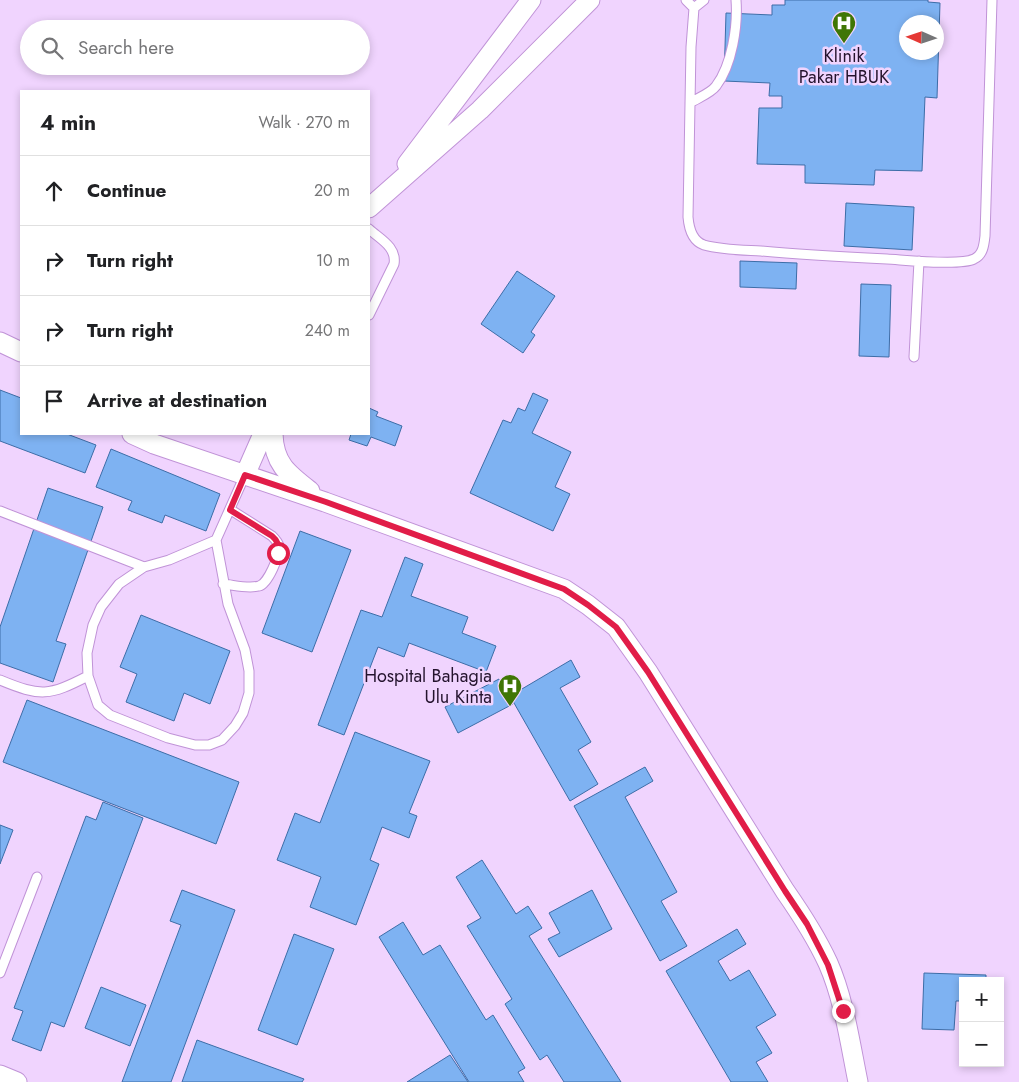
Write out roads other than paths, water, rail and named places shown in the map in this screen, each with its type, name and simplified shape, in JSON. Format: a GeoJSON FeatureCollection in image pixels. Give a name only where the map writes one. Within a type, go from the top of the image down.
{"type":"FeatureCollection","features":[{"type":"Feature","properties":{"kind":"street"},"geometry":{"type":"LineString","coordinates":[[387,192],[531,0]]}},
{"type":"Feature","properties":{"kind":"street"},"geometry":{"type":"LineString","coordinates":[[370,207],[480,110],[590,0]]}},
{"type":"Feature","properties":{"kind":"street"},"geometry":{"type":"LineString","coordinates":[[0,342],[20,352]]}},
{"type":"Feature","properties":{"kind":"street"},"geometry":{"type":"LineString","coordinates":[[134,435],[154,444],[326,502],[564,589],[616,627],[648,672],[807,924],[828,965],[843,1011],[858,1082]]}},
{"type":"Feature","properties":{"kind":"street"},"geometry":{"type":"LineString","coordinates":[[245,475],[263,435]]}},
{"type":"Feature","properties":{"kind":"street"},"geometry":{"type":"LineString","coordinates":[[273,435],[274,448],[278,460],[286,471],[326,502]]}},
{"type":"Feature","properties":{"kind":"street"},"geometry":{"type":"LineString","coordinates":[[0,1075],[18,1082]]}},
{"type":"Feature","properties":{"kind":"lane"},"geometry":{"type":"LineString","coordinates":[[686,0],[694,8]]}},
{"type":"Feature","properties":{"kind":"lane"},"geometry":{"type":"LineString","coordinates":[[704,0],[694,8],[691,47],[689,230],[695,239],[703,244],[731,249],[816,256],[964,262],[979,256],[984,249],[992,0]]}},
{"type":"Feature","properties":{"kind":"lane"},"geometry":{"type":"LineString","coordinates":[[690,103],[715,87],[730,59],[737,10],[736,0]]}},
{"type":"Feature","properties":{"kind":"lane"},"geometry":{"type":"LineString","coordinates":[[370,230],[390,247],[394,252],[395,258],[394,264],[370,313]]}},
{"type":"Feature","properties":{"kind":"lane"},"geometry":{"type":"LineString","coordinates":[[914,357],[919,261]]}},
{"type":"Feature","properties":{"kind":"lane"},"geometry":{"type":"LineString","coordinates":[[216,540],[169,560],[144,567],[119,584],[101,607],[89,638],[87,653],[88,676],[98,706],[110,715],[168,738],[195,745],[208,745],[222,740],[239,720],[249,693],[249,671],[245,650],[228,604],[216,540],[245,475]]}},
{"type":"Feature","properties":{"kind":"lane"},"geometry":{"type":"LineString","coordinates":[[223,584],[260,586],[269,578],[279,546],[272,536],[230,510]]}},
{"type":"Feature","properties":{"kind":"lane"},"geometry":{"type":"LineString","coordinates":[[0,511],[144,567]]}},
{"type":"Feature","properties":{"kind":"lane"},"geometry":{"type":"LineString","coordinates":[[0,680],[19,688],[36,692],[50,692],[62,690],[88,676]]}},
{"type":"Feature","properties":{"kind":"lane"},"geometry":{"type":"LineString","coordinates":[[0,973],[37,877]]}},
{"type":"Feature","properties":{"kind":"place","name":"Klinik Pakar HBUK"},"geometry":{"type":"Point","coordinates":[844,44]}},
{"type":"Feature","properties":{"kind":"place","name":"Hospital Bahagia Ulu Kinta"},"geometry":{"type":"Point","coordinates":[510,707]}}]}
